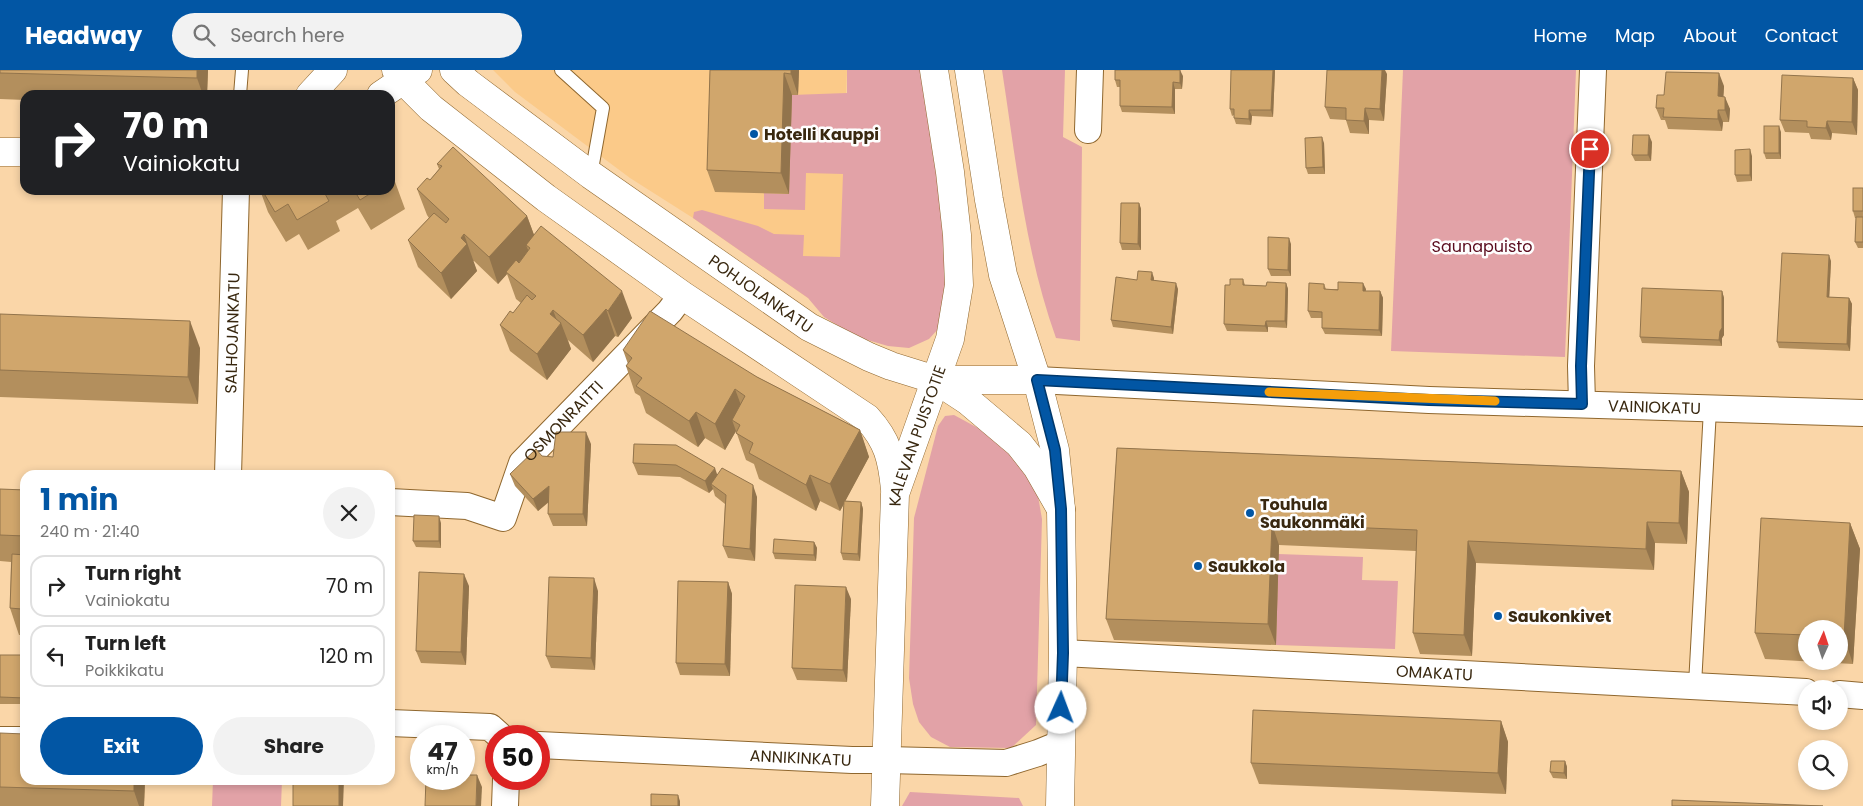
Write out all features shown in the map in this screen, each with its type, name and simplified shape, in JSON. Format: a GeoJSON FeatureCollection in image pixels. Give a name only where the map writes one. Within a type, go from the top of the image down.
{"type":"FeatureCollection","features":[{"type":"Feature","properties":{"kind":"main road"},"geometry":{"type":"LineString","coordinates":[[315,90],[333,70]]}},
{"type":"Feature","properties":{"kind":"main road","name":"POHJOLANKATU"},"geometry":{"type":"LineString","coordinates":[[454,70],[468,83],[591,175],[810,327],[869,357],[936,380],[968,401],[1019,444],[1037,467],[1061,509]]}},
{"type":"Feature","properties":{"kind":"main road","name":"KALEVAN PUISTOTIE"},"geometry":{"type":"LineString","coordinates":[[885,806],[895,494],[950,339],[959,285],[950,172],[934,70]]}},
{"type":"Feature","properties":{"kind":"main road"},"geometry":{"type":"LineString","coordinates":[[969,70],[988,200],[1001,266],[1037,380],[1055,450],[1061,509],[1063,653],[1060,806]]}},
{"type":"Feature","properties":{"kind":"main road"},"geometry":{"type":"LineString","coordinates":[[387,90],[406,74],[431,108],[546,198],[682,295],[868,418],[886,444],[892,462],[895,494]]}},
{"type":"Feature","properties":{"kind":"main road"},"geometry":{"type":"LineString","coordinates":[[0,152],[20,152]]}},
{"type":"Feature","properties":{"kind":"main road","name":"VAINIOKATU"},"geometry":{"type":"LineString","coordinates":[[936,380],[1037,380]]}},
{"type":"Feature","properties":{"kind":"street"},"geometry":{"type":"LineString","coordinates":[[1088,130],[1090,70]]}},
{"type":"Feature","properties":{"kind":"street"},"geometry":{"type":"LineString","coordinates":[[1582,404],[1581,366],[1592,70]]}},
{"type":"Feature","properties":{"kind":"street","name":"SALHOJANKATU"},"geometry":{"type":"LineString","coordinates":[[228,470],[236,195]]}},
{"type":"Feature","properties":{"kind":"street","name":"OSMONRAITTI"},"geometry":{"type":"LineString","coordinates":[[395,502],[468,506],[503,518],[522,463],[663,318],[682,295]]}},
{"type":"Feature","properties":{"kind":"street","name":"VAINIOKATU"},"geometry":{"type":"LineString","coordinates":[[1037,380],[1429,400],[1863,413]]}},
{"type":"Feature","properties":{"kind":"street","name":"OMAKATU"},"geometry":{"type":"LineString","coordinates":[[1063,653],[1798,692]]}},
{"type":"Feature","properties":{"kind":"street"},"geometry":{"type":"LineString","coordinates":[[1848,695],[1863,696]]}},
{"type":"Feature","properties":{"kind":"street"},"geometry":{"type":"LineString","coordinates":[[395,723],[485,727]]}},
{"type":"Feature","properties":{"kind":"street","name":"ANNIKINKATU"},"geometry":{"type":"LineString","coordinates":[[550,746],[842,760],[1006,763],[1038,754],[1060,744]]}},
{"type":"Feature","properties":{"kind":"street"},"geometry":{"type":"LineString","coordinates":[[505,806],[506,790]]}},
{"type":"Feature","properties":{"kind":"lane"},"geometry":{"type":"LineString","coordinates":[[240,90],[242,70]]}},
{"type":"Feature","properties":{"kind":"lane"},"geometry":{"type":"LineString","coordinates":[[561,70],[604,108],[591,175]]}},
{"type":"Feature","properties":{"kind":"lane"},"geometry":{"type":"LineString","coordinates":[[1694,685],[1710,409]]}},
{"type":"Feature","properties":{"kind":"lane"},"geometry":{"type":"LineString","coordinates":[[0,733],[20,734]]}},
{"type":"Feature","properties":{"kind":"shaded area"},"geometry":{"type":"Polygon","coordinates":[[[493,70],[847,70],[839,299],[808,298],[693,218],[630,178],[515,92],[493,70]]]}},
{"type":"Feature","properties":{"kind":"green space"},"geometry":{"type":"Polygon","coordinates":[[[847,70],[923,70],[941,190],[946,286],[939,328],[929,339],[909,348],[888,346],[864,339],[842,328],[824,317],[808,298],[693,218],[694,212],[702,210],[758,226],[774,234],[804,235],[803,256],[840,257],[843,174],[806,173],[805,210],[764,209],[764,193],[789,194],[791,95],[847,93],[847,70]]]}},
{"type":"Feature","properties":{"kind":"green space"},"geometry":{"type":"Polygon","coordinates":[[[1002,70],[1065,70],[1063,137],[1082,147],[1080,341],[1056,338],[1045,305],[1029,239],[1002,70]]]}},
{"type":"Feature","properties":{"kind":"green space","name":"Saunapuisto"},"geometry":{"type":"Polygon","coordinates":[[[1403,70],[1576,70],[1565,357],[1391,351],[1403,70]]]}},
{"type":"Feature","properties":{"kind":"green space"},"geometry":{"type":"Polygon","coordinates":[[[954,415],[978,428],[1003,446],[1033,483],[1038,496],[1042,519],[1036,725],[1011,748],[950,747],[931,737],[919,722],[913,704],[909,678],[914,518],[938,426],[945,416],[954,415]]]}},
{"type":"Feature","properties":{"kind":"green space"},"geometry":{"type":"Polygon","coordinates":[[[1278,554],[1363,557],[1362,580],[1398,581],[1395,649],[1276,645],[1278,554]]]}},
{"type":"Feature","properties":{"kind":"green space"},"geometry":{"type":"Polygon","coordinates":[[[213,785],[282,785],[281,806],[212,806],[213,785]]]}},
{"type":"Feature","properties":{"kind":"green space"},"geometry":{"type":"Polygon","coordinates":[[[910,792],[1019,798],[1023,806],[902,806],[910,792]]]}},
{"type":"Feature","properties":{"kind":"building"},"geometry":{"type":"Polygon","coordinates":[[[0,70],[197,70],[197,78],[0,73],[0,70]]]}},
{"type":"Feature","properties":{"kind":"building","name":"Hotelli Kauppi"},"geometry":{"type":"Polygon","coordinates":[[[710,70],[791,70],[791,74],[784,73],[781,173],[707,170],[710,70]]]}},
{"type":"Feature","properties":{"kind":"building"},"geometry":{"type":"Polygon","coordinates":[[[1115,70],[1180,70],[1180,83],[1173,82],[1172,107],[1120,106],[1120,80],[1115,80],[1115,70]]]}},
{"type":"Feature","properties":{"kind":"building"},"geometry":{"type":"Polygon","coordinates":[[[1231,70],[1273,70],[1271,110],[1249,110],[1249,119],[1234,118],[1234,109],[1230,109],[1231,70]]]}},
{"type":"Feature","properties":{"kind":"building"},"geometry":{"type":"Polygon","coordinates":[[[1327,70],[1382,70],[1380,109],[1365,108],[1364,121],[1346,120],[1346,108],[1325,107],[1327,70]]]}},
{"type":"Feature","properties":{"kind":"building"},"geometry":{"type":"Polygon","coordinates":[[[1666,72],[1719,73],[1718,96],[1725,97],[1725,110],[1718,110],[1718,119],[1663,117],[1664,108],[1656,108],[1657,95],[1664,95],[1666,72]]]}},
{"type":"Feature","properties":{"kind":"building"},"geometry":{"type":"Polygon","coordinates":[[[1782,75],[1853,78],[1852,122],[1827,121],[1826,128],[1807,127],[1807,121],[1780,120],[1782,75]]]}},
{"type":"Feature","properties":{"kind":"building"},"geometry":{"type":"Polygon","coordinates":[[[1764,126],[1779,126],[1779,153],[1764,153],[1764,126]]]}},
{"type":"Feature","properties":{"kind":"building"},"geometry":{"type":"Polygon","coordinates":[[[1633,135],[1649,135],[1648,155],[1632,155],[1633,135]]]}},
{"type":"Feature","properties":{"kind":"building"},"geometry":{"type":"Polygon","coordinates":[[[1322,137],[1323,167],[1306,168],[1305,138],[1322,137]]]}},
{"type":"Feature","properties":{"kind":"building"},"geometry":{"type":"Polygon","coordinates":[[[453,147],[527,216],[489,257],[464,234],[461,238],[467,244],[441,273],[408,240],[434,213],[446,223],[449,219],[417,189],[427,178],[430,180],[442,166],[437,164],[453,147]]]}},
{"type":"Feature","properties":{"kind":"building"},"geometry":{"type":"Polygon","coordinates":[[[1750,149],[1750,175],[1735,175],[1735,150],[1750,149]]]}},
{"type":"Feature","properties":{"kind":"building"},"geometry":{"type":"Polygon","coordinates":[[[1853,188],[1863,188],[1863,211],[1853,211],[1853,188]]]}},
{"type":"Feature","properties":{"kind":"building"},"geometry":{"type":"Polygon","coordinates":[[[265,195],[326,195],[329,201],[297,220],[288,204],[275,212],[265,195]]]}},
{"type":"Feature","properties":{"kind":"building"},"geometry":{"type":"Polygon","coordinates":[[[357,195],[368,195],[360,200],[357,195]]]}},
{"type":"Feature","properties":{"kind":"building"},"geometry":{"type":"Polygon","coordinates":[[[1121,203],[1139,203],[1138,244],[1120,243],[1121,203]]]}},
{"type":"Feature","properties":{"kind":"building"},"geometry":{"type":"Polygon","coordinates":[[[1856,217],[1863,217],[1863,242],[1855,242],[1856,217]]]}},
{"type":"Feature","properties":{"kind":"building"},"geometry":{"type":"Polygon","coordinates":[[[541,226],[622,291],[608,311],[606,309],[583,335],[553,310],[550,314],[561,323],[537,354],[500,325],[510,311],[513,313],[527,295],[532,300],[536,296],[506,272],[516,260],[519,263],[530,248],[526,245],[541,226]]]}},
{"type":"Feature","properties":{"kind":"building"},"geometry":{"type":"Polygon","coordinates":[[[1268,237],[1289,238],[1288,270],[1268,269],[1268,237]]]}},
{"type":"Feature","properties":{"kind":"building"},"geometry":{"type":"Polygon","coordinates":[[[1782,253],[1829,255],[1827,297],[1849,298],[1847,344],[1777,342],[1782,253]]]}},
{"type":"Feature","properties":{"kind":"building"},"geometry":{"type":"Polygon","coordinates":[[[1138,271],[1152,272],[1151,280],[1176,283],[1171,327],[1111,320],[1116,277],[1137,280],[1138,271]]]}},
{"type":"Feature","properties":{"kind":"building"},"geometry":{"type":"Polygon","coordinates":[[[1230,279],[1243,279],[1243,285],[1266,286],[1267,282],[1286,283],[1285,321],[1266,321],[1265,326],[1224,324],[1225,285],[1230,285],[1230,279]]]}},
{"type":"Feature","properties":{"kind":"building"},"geometry":{"type":"Polygon","coordinates":[[[1338,282],[1363,283],[1363,291],[1380,291],[1379,330],[1322,328],[1322,312],[1308,311],[1309,283],[1324,284],[1324,289],[1338,290],[1338,282]]]}},
{"type":"Feature","properties":{"kind":"building"},"geometry":{"type":"Polygon","coordinates":[[[1642,288],[1722,291],[1722,328],[1719,340],[1640,337],[1642,288]]]}},
{"type":"Feature","properties":{"kind":"building"},"geometry":{"type":"Polygon","coordinates":[[[650,311],[757,377],[860,430],[830,484],[810,475],[806,485],[749,453],[753,443],[736,433],[740,425],[732,420],[745,396],[735,389],[715,424],[696,412],[689,421],[636,386],[642,378],[626,366],[632,358],[623,350],[650,311]]]}},
{"type":"Feature","properties":{"kind":"building"},"geometry":{"type":"Polygon","coordinates":[[[0,314],[190,321],[188,377],[0,370],[0,314]]]}},
{"type":"Feature","properties":{"kind":"building"},"geometry":{"type":"Polygon","coordinates":[[[556,432],[586,432],[583,514],[548,514],[549,486],[533,499],[510,474],[536,449],[542,456],[553,457],[556,432]]]}},
{"type":"Feature","properties":{"kind":"building"},"geometry":{"type":"Polygon","coordinates":[[[634,444],[676,445],[715,468],[705,481],[676,465],[633,463],[634,444]]]}},
{"type":"Feature","properties":{"kind":"building","name":"Saukkola"},"geometry":{"type":"Polygon","coordinates":[[[1117,448],[1681,471],[1679,523],[1647,522],[1646,549],[1468,541],[1464,635],[1413,633],[1417,530],[1272,524],[1268,624],[1106,619],[1117,448]]]}},
{"type":"Feature","properties":{"kind":"building"},"geometry":{"type":"Polygon","coordinates":[[[722,468],[753,485],[750,549],[723,546],[726,495],[711,484],[722,468]]]}},
{"type":"Feature","properties":{"kind":"building"},"geometry":{"type":"Polygon","coordinates":[[[0,489],[20,490],[20,536],[0,535],[0,489]]]}},
{"type":"Feature","properties":{"kind":"building"},"geometry":{"type":"Polygon","coordinates":[[[844,501],[861,502],[858,554],[841,553],[844,501]]]}},
{"type":"Feature","properties":{"kind":"building"},"geometry":{"type":"Polygon","coordinates":[[[414,515],[439,516],[439,541],[413,541],[414,515]]]}},
{"type":"Feature","properties":{"kind":"building"},"geometry":{"type":"Polygon","coordinates":[[[1761,518],[1850,523],[1845,620],[1798,620],[1798,635],[1755,633],[1761,518]]]}},
{"type":"Feature","properties":{"kind":"building"},"geometry":{"type":"Polygon","coordinates":[[[774,539],[814,542],[814,555],[773,553],[774,539]]]}},
{"type":"Feature","properties":{"kind":"building"},"geometry":{"type":"Polygon","coordinates":[[[12,554],[20,555],[20,609],[10,608],[12,554]]]}},
{"type":"Feature","properties":{"kind":"building"},"geometry":{"type":"Polygon","coordinates":[[[419,572],[464,574],[461,652],[416,651],[419,572]]]}},
{"type":"Feature","properties":{"kind":"building"},"geometry":{"type":"Polygon","coordinates":[[[549,577],[594,578],[591,658],[546,656],[549,577]]]}},
{"type":"Feature","properties":{"kind":"building"},"geometry":{"type":"Polygon","coordinates":[[[678,581],[728,582],[725,664],[676,663],[678,581]]]}},
{"type":"Feature","properties":{"kind":"building"},"geometry":{"type":"Polygon","coordinates":[[[795,585],[846,587],[843,670],[792,668],[795,585]]]}},
{"type":"Feature","properties":{"kind":"building"},"geometry":{"type":"Polygon","coordinates":[[[0,655],[20,655],[20,698],[0,697],[0,655]]]}},
{"type":"Feature","properties":{"kind":"building"},"geometry":{"type":"Polygon","coordinates":[[[1253,710],[1501,721],[1498,773],[1251,763],[1253,710]]]}},
{"type":"Feature","properties":{"kind":"building"},"geometry":{"type":"Polygon","coordinates":[[[0,733],[20,734],[20,785],[134,785],[134,791],[0,787],[0,733]]]}},
{"type":"Feature","properties":{"kind":"building"},"geometry":{"type":"Polygon","coordinates":[[[1551,761],[1565,761],[1564,773],[1550,772],[1551,761]]]}},
{"type":"Feature","properties":{"kind":"building"},"geometry":{"type":"Polygon","coordinates":[[[475,775],[477,775],[476,806],[425,806],[426,790],[475,790],[475,775]]]}},
{"type":"Feature","properties":{"kind":"building"},"geometry":{"type":"Polygon","coordinates":[[[293,785],[339,785],[339,806],[293,806],[293,785]]]}},
{"type":"Feature","properties":{"kind":"building"},"geometry":{"type":"Polygon","coordinates":[[[651,794],[678,795],[678,806],[651,806],[651,794]]]}},
{"type":"Feature","properties":{"kind":"building"},"geometry":{"type":"Polygon","coordinates":[[[1672,800],[1823,806],[1672,806],[1672,800]]]}},
{"type":"Feature","properties":{"kind":"slow traffic"},"geometry":{"type":"LineString","coordinates":[[1269,392],[1429,400],[1495,401]]}},
{"type":"Feature","properties":{"kind":"place","name":"Hotelli Kauppi"},"geometry":{"type":"Point","coordinates":[754,134]}},
{"type":"Feature","properties":{"kind":"place","name":"Touhula Saukonmäki"},"geometry":{"type":"Point","coordinates":[1250,513]}},
{"type":"Feature","properties":{"kind":"place","name":"Saukkola"},"geometry":{"type":"Point","coordinates":[1198,566]}},
{"type":"Feature","properties":{"kind":"place","name":"Saukonkivet"},"geometry":{"type":"Point","coordinates":[1498,616]}},
{"type":"Feature","properties":{"kind":"route"},"geometry":{"type":"LineString","coordinates":[[1061,708],[1063,653],[1061,509],[1055,450],[1037,380],[1429,400],[1582,404],[1581,366],[1590,149]]}}]}
